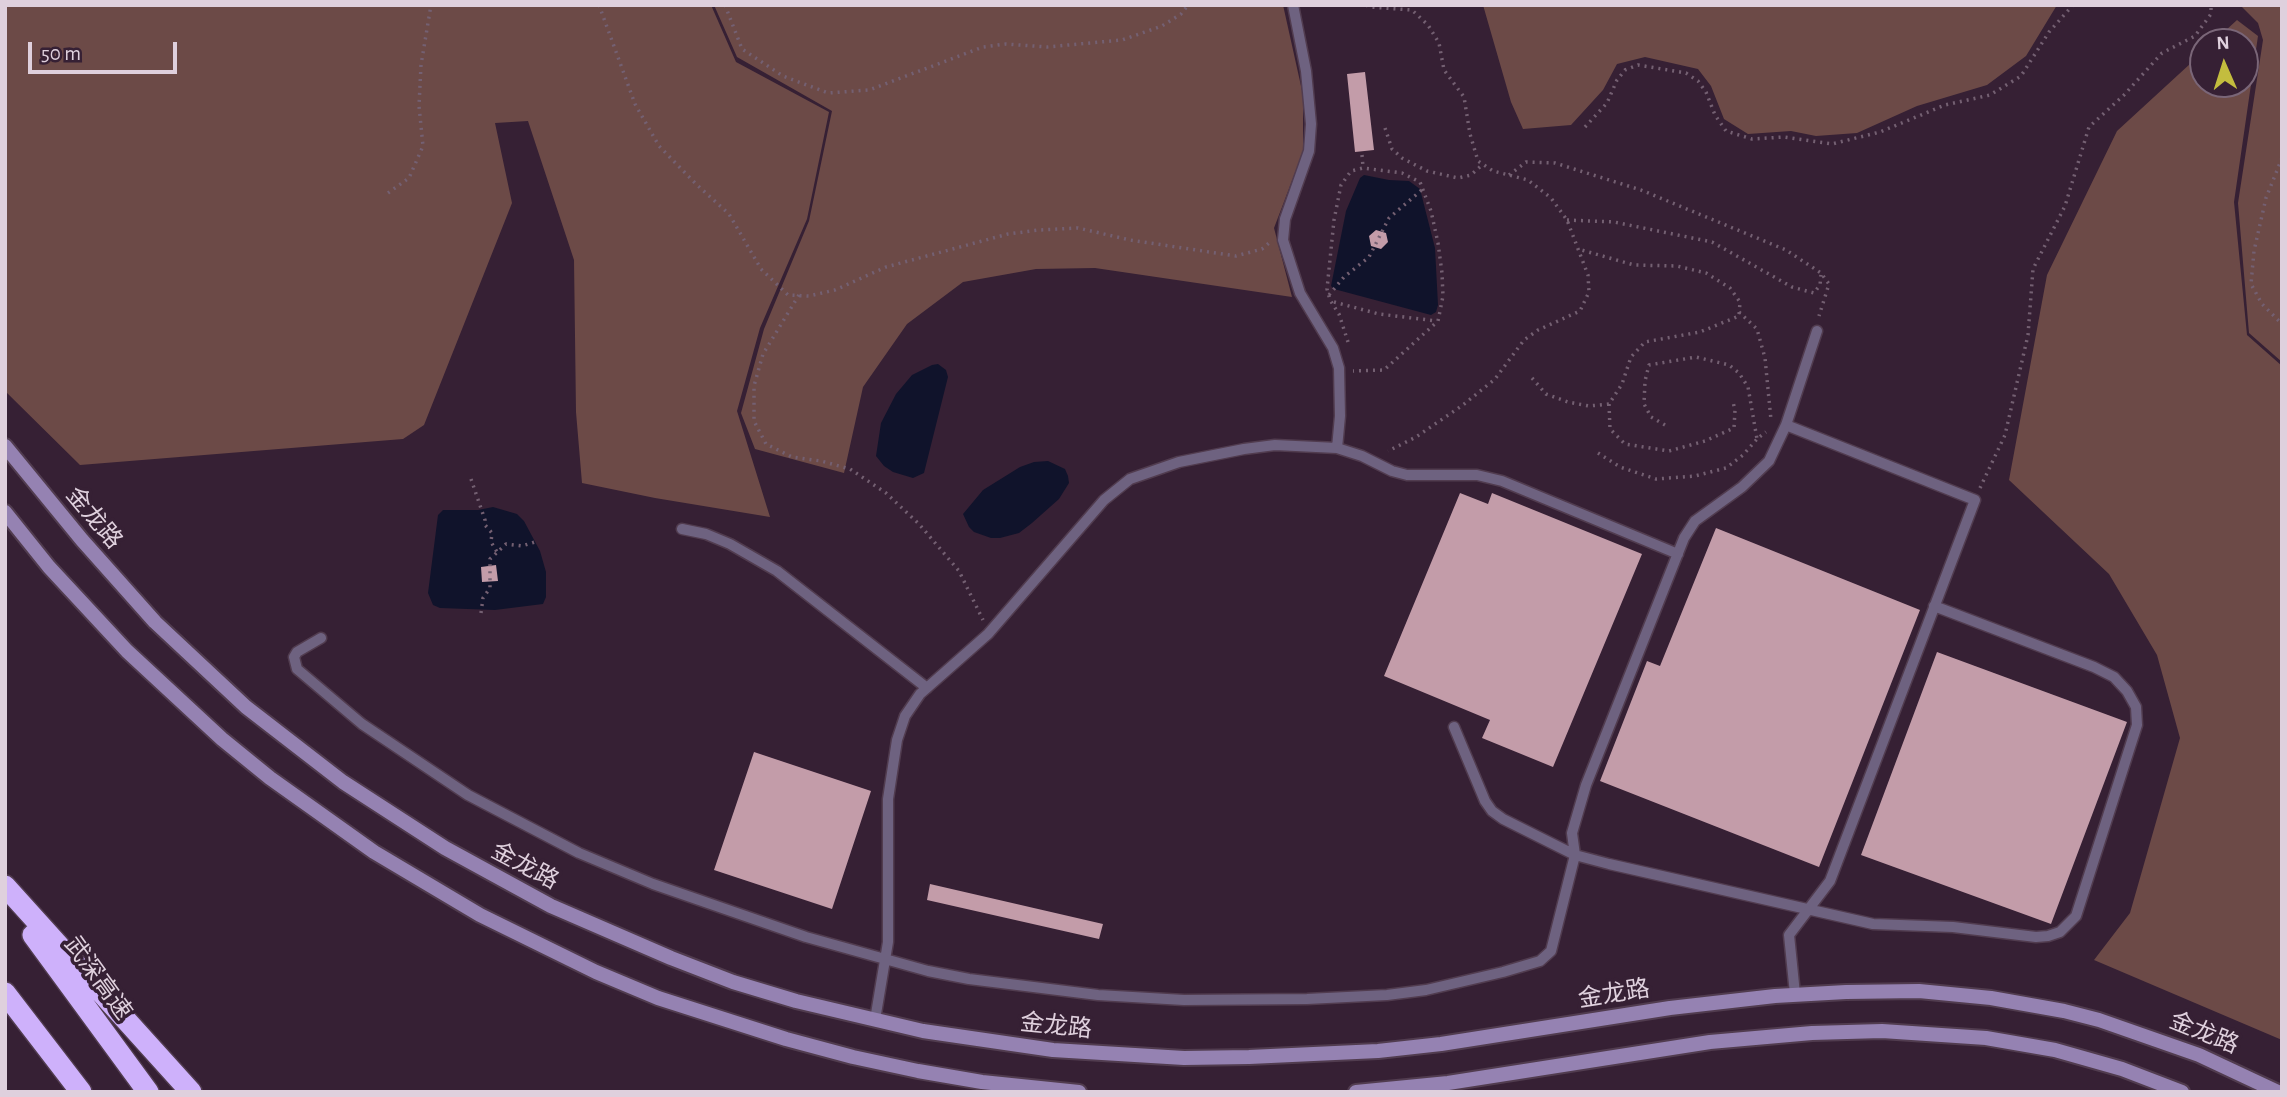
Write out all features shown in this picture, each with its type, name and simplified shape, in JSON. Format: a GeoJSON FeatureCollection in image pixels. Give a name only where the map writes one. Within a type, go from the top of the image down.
{"type":"FeatureCollection","features":[{"type":"Feature","properties":{"kind":"highway"},"geometry":{"type":"LineString","coordinates":[[5,886],[191,1092]]}},
{"type":"Feature","properties":{"kind":"highway","name":"武深高速"},"geometry":{"type":"LineString","coordinates":[[5,896],[148,1092]]}},
{"type":"Feature","properties":{"kind":"highway"},"geometry":{"type":"LineString","coordinates":[[5,993],[81,1092]]}},
{"type":"Feature","properties":{"kind":"street","name":"金龙路"},"geometry":{"type":"LineString","coordinates":[[5,446],[118,582],[199,665],[294,745],[394,817],[498,878],[611,934],[733,982],[796,1001],[923,1031],[1053,1050],[1184,1058],[1378,1051],[1441,1044],[1670,1008],[1795,995],[1919,991],[1992,998],[2099,1020],[2166,1042],[2231,1068],[2278,1092]]}},
{"type":"Feature","properties":{"kind":"street"},"geometry":{"type":"LineString","coordinates":[[5,512],[50,567],[119,643],[222,739],[270,778],[353,837],[480,915],[596,972],[658,998],[786,1040],[918,1071],[1079,1092]]}},
{"type":"Feature","properties":{"kind":"street"},"geometry":{"type":"LineString","coordinates":[[1356,1092],[1448,1083],[1710,1042],[1812,1033],[1882,1031],[1986,1038],[2055,1050],[2122,1069],[2182,1092]]}},
{"type":"Feature","properties":{"kind":"lane"},"geometry":{"type":"LineString","coordinates":[[1293,5],[1306,71],[1311,124],[1309,151],[1283,229],[1289,261],[1300,293],[1333,348],[1339,368],[1340,416],[1336,448]]}},
{"type":"Feature","properties":{"kind":"lane"},"geometry":{"type":"LineString","coordinates":[[321,638],[297,652],[294,657],[297,669],[362,724],[468,795],[579,853],[653,884],[806,937],[887,960],[970,979],[1141,999],[1307,999],[1426,990],[1540,961],[1551,951],[1575,855],[1572,833],[1586,785],[1684,538],[1695,521],[1742,487],[1769,461],[1786,425],[1817,331]]}},
{"type":"Feature","properties":{"kind":"lane"},"geometry":{"type":"LineString","coordinates":[[1786,425],[1975,500],[1830,881],[1789,935],[1795,995]]}},
{"type":"Feature","properties":{"kind":"lane"},"geometry":{"type":"LineString","coordinates":[[875,1020],[887,960],[888,799],[892,766],[905,716],[911,704],[927,688],[988,634],[1098,506],[1130,479],[1179,461],[1244,449],[1275,445],[1336,448],[1407,475],[1477,475],[1502,481],[1678,554]]}},
{"type":"Feature","properties":{"kind":"lane"},"geometry":{"type":"LineString","coordinates":[[682,529],[706,534],[730,544],[777,571],[927,688]]}},
{"type":"Feature","properties":{"kind":"lane"},"geometry":{"type":"LineString","coordinates":[[1454,727],[1485,801],[1492,811],[1503,820],[1575,855],[1873,924],[1953,928],[2036,937],[2060,932],[2076,916],[2137,725],[2136,707],[2120,684],[2094,667],[1934,606]]}},
{"type":"Feature","properties":{"kind":"path"},"geometry":{"type":"LineString","coordinates":[[388,193],[409,178],[423,146],[419,106],[421,65],[431,5]]}},
{"type":"Feature","properties":{"kind":"path"},"geometry":{"type":"LineString","coordinates":[[599,5],[635,104],[659,146],[729,214],[761,270],[788,295],[809,296],[835,290],[886,267],[1008,234],[1078,228],[1130,240],[1236,256],[1262,249],[1283,229]]}},
{"type":"Feature","properties":{"kind":"path"},"geometry":{"type":"LineString","coordinates":[[725,5],[742,50],[783,76],[828,93],[869,90],[983,47],[1006,44],[1047,47],[1122,40],[1162,26],[1181,14],[1188,5]]}},
{"type":"Feature","properties":{"kind":"path"},"geometry":{"type":"LineString","coordinates":[[1366,5],[1412,10],[1428,25],[1439,43],[1444,70],[1464,97],[1478,161],[1493,171],[1528,180],[1551,198],[1567,220],[1588,275],[1589,292],[1580,311],[1538,330],[1524,340],[1495,379],[1463,405],[1416,437],[1370,460]]}},
{"type":"Feature","properties":{"kind":"path"},"geometry":{"type":"LineString","coordinates":[[1585,127],[1607,103],[1617,80],[1625,71],[1638,65],[1686,72],[1706,92],[1714,115],[1726,131],[1752,139],[1784,137],[1832,144],[1880,132],[1917,114],[1990,95],[2021,76],[2049,32],[2073,5]]}},
{"type":"Feature","properties":{"kind":"path"},"geometry":{"type":"LineString","coordinates":[[1975,500],[2005,435],[2028,335],[2033,269],[2065,206],[2089,127],[2124,95],[2162,53],[2195,36],[2211,14],[2211,5]]}},
{"type":"Feature","properties":{"kind":"path"},"geometry":{"type":"LineString","coordinates":[[1385,128],[1392,149],[1402,158],[1427,171],[1458,178],[1471,175],[1483,165]]}},
{"type":"Feature","properties":{"kind":"path"},"geometry":{"type":"LineString","coordinates":[[1362,155],[1363,168]]}},
{"type":"Feature","properties":{"kind":"path"},"geometry":{"type":"LineString","coordinates":[[2282,158],[2266,198],[2251,284],[2262,304],[2282,324]]}},
{"type":"Feature","properties":{"kind":"path"},"geometry":{"type":"LineString","coordinates":[[1509,176],[1526,162],[1555,163],[1641,190],[1786,250],[1821,273],[1829,284],[1817,331]]}},
{"type":"Feature","properties":{"kind":"path"},"geometry":{"type":"LineString","coordinates":[[1351,351],[1339,314],[1329,295],[1328,267],[1341,185],[1351,171],[1363,168],[1402,173],[1420,182],[1436,233],[1443,296],[1438,321],[1384,370],[1353,371],[1352,361]]}},
{"type":"Feature","properties":{"kind":"path"},"geometry":{"type":"LineString","coordinates":[[1329,295],[1344,277],[1369,257],[1389,218],[1423,188]]}},
{"type":"Feature","properties":{"kind":"path"},"geometry":{"type":"LineString","coordinates":[[1567,220],[1614,222],[1712,242],[1792,287],[1814,293],[1820,285],[1821,273]]}},
{"type":"Feature","properties":{"kind":"path"},"geometry":{"type":"LineString","coordinates":[[1578,249],[1634,265],[1676,266],[1706,273],[1730,288],[1740,302],[1739,316],[1700,332],[1645,342],[1631,357],[1622,384],[1609,404],[1610,429],[1625,444],[1669,451],[1705,441],[1734,428],[1733,402]]}},
{"type":"Feature","properties":{"kind":"path"},"geometry":{"type":"LineString","coordinates":[[799,295],[763,354],[754,386],[754,421],[766,444],[792,457],[850,469],[886,493],[919,524],[959,571],[988,634]]}},
{"type":"Feature","properties":{"kind":"path"},"geometry":{"type":"LineString","coordinates":[[1332,302],[1379,314],[1438,321]]}},
{"type":"Feature","properties":{"kind":"path"},"geometry":{"type":"LineString","coordinates":[[1598,453],[1620,467],[1656,480],[1695,476],[1726,468],[1770,429],[1771,409],[1765,358],[1757,329],[1739,312]]}},
{"type":"Feature","properties":{"kind":"path"},"geometry":{"type":"LineString","coordinates":[[1665,425],[1651,417],[1644,404],[1649,365],[1696,357],[1729,365],[1739,373],[1748,387],[1757,439]]}},
{"type":"Feature","properties":{"kind":"path"},"geometry":{"type":"LineString","coordinates":[[1532,378],[1546,394],[1568,402],[1589,406],[1609,404]]}},
{"type":"Feature","properties":{"kind":"path"},"geometry":{"type":"LineString","coordinates":[[471,479],[485,525],[492,534],[491,542],[497,552]]}},
{"type":"Feature","properties":{"kind":"path"},"geometry":{"type":"LineString","coordinates":[[481,612],[483,598],[490,588],[489,559],[506,544],[522,546],[538,541]]}},
{"type":"Feature","properties":{"kind":"shaded area"},"geometry":{"type":"Polygon","coordinates":[[[5,5],[711,5],[736,62],[829,112],[807,219],[760,328],[737,411],[770,517],[582,483],[576,412],[574,260],[528,121],[495,123],[512,203],[424,425],[403,439],[80,465],[5,391],[5,5]]]}},
{"type":"Feature","properties":{"kind":"shaded area"},"geometry":{"type":"Polygon","coordinates":[[[714,5],[1283,5],[1303,95],[1303,152],[1274,228],[1292,297],[1095,268],[1036,269],[963,282],[907,324],[863,387],[844,473],[755,449],[741,413],[764,329],[809,221],[832,111],[737,57],[714,5]]]}},
{"type":"Feature","properties":{"kind":"shaded area"},"geometry":{"type":"Polygon","coordinates":[[[1483,5],[2057,5],[2026,56],[1987,85],[1917,106],[1857,133],[1816,136],[1791,131],[1748,134],[1724,119],[1711,86],[1698,69],[1645,57],[1617,64],[1603,90],[1571,125],[1523,129],[1511,102],[1483,5]]]}},
{"type":"Feature","properties":{"kind":"shaded area"},"geometry":{"type":"Polygon","coordinates":[[[2240,5],[2282,5],[2282,362],[2249,333],[2238,203],[2254,98],[2259,98],[2259,66],[2263,40],[2258,23],[2240,5]]]}},
{"type":"Feature","properties":{"kind":"shaded area"},"geometry":{"type":"Polygon","coordinates":[[[2237,20],[2248,28],[2228,28],[2237,20]]]}},
{"type":"Feature","properties":{"kind":"shaded area"},"geometry":{"type":"Polygon","coordinates":[[[2189,65],[2189,98],[2249,98],[2234,202],[2247,335],[2282,366],[2282,1040],[2094,960],[2130,913],[2180,738],[2157,655],[2109,574],[2009,480],[2047,275],[2117,131],[2189,65]]]}},
{"type":"Feature","properties":{"kind":"water"},"geometry":{"type":"Polygon","coordinates":[[[1364,175],[1409,181],[1420,189],[1435,248],[1438,305],[1436,312],[1431,315],[1331,286],[1346,211],[1360,178],[1364,175]]]}},
{"type":"Feature","properties":{"kind":"water"},"geometry":{"type":"Polygon","coordinates":[[[938,364],[946,370],[948,377],[924,473],[913,478],[893,472],[876,456],[881,423],[896,394],[912,375],[938,364]]]}},
{"type":"Feature","properties":{"kind":"water"},"geometry":{"type":"Polygon","coordinates":[[[1048,461],[1065,469],[1069,483],[1059,499],[1032,523],[1019,533],[1000,538],[974,532],[969,527],[963,514],[983,490],[1020,467],[1048,461]]]}},
{"type":"Feature","properties":{"kind":"water"},"geometry":{"type":"Polygon","coordinates":[[[493,507],[517,514],[524,521],[540,551],[546,572],[546,597],[543,604],[495,610],[440,608],[433,605],[428,593],[438,515],[443,510],[493,507]]]}},
{"type":"Feature","properties":{"kind":"building"},"geometry":{"type":"Polygon","coordinates":[[[1365,72],[1374,150],[1355,152],[1347,74],[1365,72]]]}},
{"type":"Feature","properties":{"kind":"building"},"geometry":{"type":"Polygon","coordinates":[[[1376,230],[1386,233],[1388,242],[1381,249],[1371,246],[1369,236],[1376,230]]]}},
{"type":"Feature","properties":{"kind":"building"},"geometry":{"type":"Polygon","coordinates":[[[1460,493],[1488,504],[1492,493],[1642,554],[1553,767],[1482,738],[1490,720],[1384,676],[1460,493]]]}},
{"type":"Feature","properties":{"kind":"building"},"geometry":{"type":"Polygon","coordinates":[[[1716,528],[1920,610],[1819,867],[1600,781],[1647,661],[1660,666],[1716,528]]]}},
{"type":"Feature","properties":{"kind":"building"},"geometry":{"type":"Polygon","coordinates":[[[496,565],[498,581],[482,582],[481,567],[496,565]]]}},
{"type":"Feature","properties":{"kind":"building"},"geometry":{"type":"Polygon","coordinates":[[[1937,652],[2127,722],[2051,924],[1861,855],[1937,652]]]}},
{"type":"Feature","properties":{"kind":"building"},"geometry":{"type":"Polygon","coordinates":[[[754,752],[871,791],[832,909],[714,870],[754,752]]]}},
{"type":"Feature","properties":{"kind":"building"},"geometry":{"type":"Polygon","coordinates":[[[930,884],[1103,924],[1099,939],[927,900],[930,884]]]}}]}
